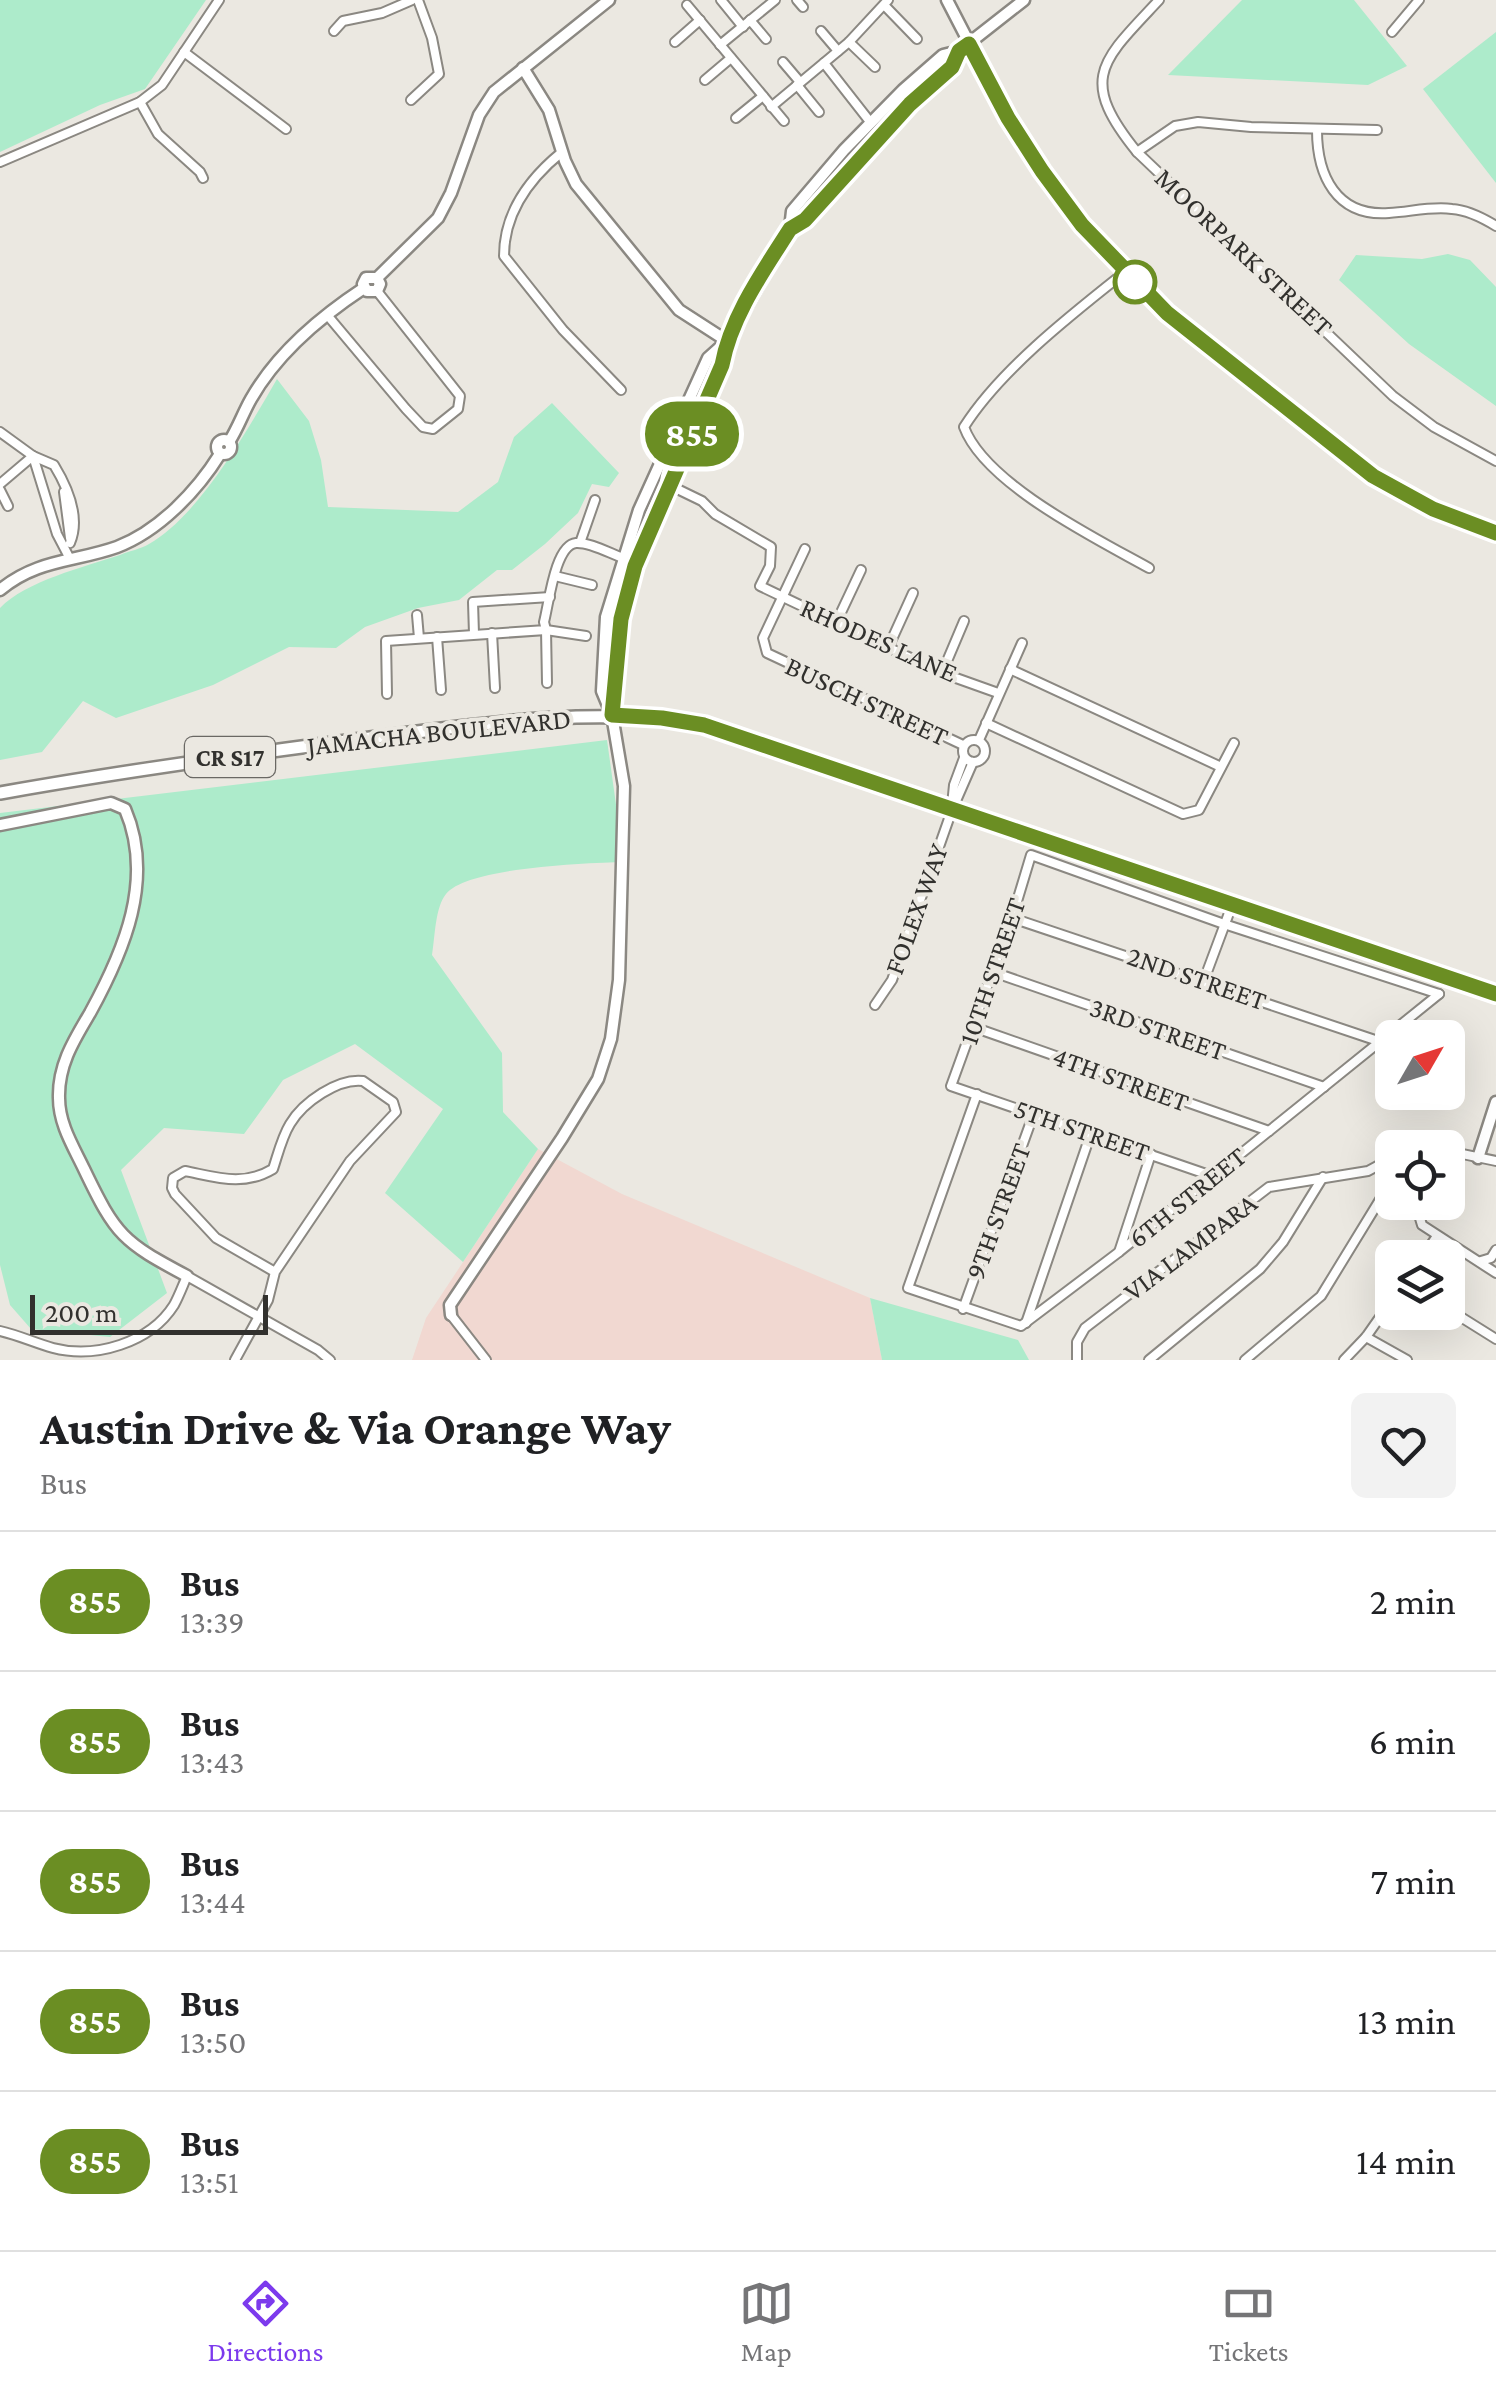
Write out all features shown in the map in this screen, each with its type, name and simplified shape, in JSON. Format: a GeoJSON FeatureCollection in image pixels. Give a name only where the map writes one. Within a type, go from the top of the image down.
{"type":"FeatureCollection","features":[{"type":"Feature","properties":{"kind":"main road","name":"JAMACHA BOULEVARD"},"geometry":{"type":"LineString","coordinates":[[0,792],[460,726],[612,715],[662,718],[704,725],[1496,994]]}},
{"type":"Feature","properties":{"kind":"street"},"geometry":{"type":"LineString","coordinates":[[0,162],[140,102],[162,85],[219,0]]}},
{"type":"Feature","properties":{"kind":"street"},"geometry":{"type":"LineString","coordinates":[[334,31],[343,21],[382,13],[415,0],[432,38],[438,74],[411,100]]}},
{"type":"Feature","properties":{"kind":"street"},"geometry":{"type":"LineString","coordinates":[[721,0],[766,39]]}},
{"type":"Feature","properties":{"kind":"street"},"geometry":{"type":"LineString","coordinates":[[720,45],[775,0]]}},
{"type":"Feature","properties":{"kind":"street"},"geometry":{"type":"LineString","coordinates":[[947,0],[964,47],[1042,171],[1082,225],[1125,272],[1178,322],[1373,476],[1433,509],[1496,534]]}},
{"type":"Feature","properties":{"kind":"street"},"geometry":{"type":"LineString","coordinates":[[486,1360],[451,1316],[450,1305],[598,1079],[611,1039],[619,980],[624,786],[612,715],[602,691],[604,642],[606,617],[639,510],[708,358],[726,341],[790,229],[792,211],[870,123],[944,55],[964,47],[1024,0]]}},
{"type":"Feature","properties":{"kind":"street","name":"MOORPARK STREET"},"geometry":{"type":"LineString","coordinates":[[1159,0],[1112,50],[1102,78],[1107,110],[1138,152],[1393,396],[1440,430],[1496,461]]}},
{"type":"Feature","properties":{"kind":"street"},"geometry":{"type":"LineString","coordinates":[[1392,32],[1419,0]]}},
{"type":"Feature","properties":{"kind":"street"},"geometry":{"type":"LineString","coordinates":[[0,590],[47,563],[116,548],[144,533],[180,504],[220,454],[230,452],[230,442],[249,401],[278,360],[364,288],[366,278],[376,278],[438,218],[451,193],[478,115],[494,92],[601,2]]}},
{"type":"Feature","properties":{"kind":"street"},"geometry":{"type":"LineString","coordinates":[[770,106],[849,42],[887,3],[917,38]]}},
{"type":"Feature","properties":{"kind":"street"},"geometry":{"type":"LineString","coordinates":[[688,5],[784,121]]}},
{"type":"Feature","properties":{"kind":"street"},"geometry":{"type":"LineString","coordinates":[[675,42],[700,20]]}},
{"type":"Feature","properties":{"kind":"street"},"geometry":{"type":"LineString","coordinates":[[821,31],[838,51]]}},
{"type":"Feature","properties":{"kind":"street"},"geometry":{"type":"LineString","coordinates":[[849,42],[875,67]]}},
{"type":"Feature","properties":{"kind":"street"},"geometry":{"type":"LineString","coordinates":[[790,229],[805,220],[858,158],[952,67],[964,47]]}},
{"type":"Feature","properties":{"kind":"street"},"geometry":{"type":"LineString","coordinates":[[184,52],[286,129]]}},
{"type":"Feature","properties":{"kind":"street"},"geometry":{"type":"LineString","coordinates":[[705,80],[731,58]]}},
{"type":"Feature","properties":{"kind":"street"},"geometry":{"type":"LineString","coordinates":[[784,62],[819,112]]}},
{"type":"Feature","properties":{"kind":"street"},"geometry":{"type":"LineString","coordinates":[[824,63],[874,128],[861,144],[858,158]]}},
{"type":"Feature","properties":{"kind":"street"},"geometry":{"type":"LineString","coordinates":[[524,68],[549,110],[576,184],[679,310],[726,341]]}},
{"type":"Feature","properties":{"kind":"street"},"geometry":{"type":"LineString","coordinates":[[736,118],[762,96]]}},
{"type":"Feature","properties":{"kind":"street"},"geometry":{"type":"LineString","coordinates":[[140,102],[158,134],[203,178]]}},
{"type":"Feature","properties":{"kind":"street"},"geometry":{"type":"LineString","coordinates":[[1138,152],[1175,126],[1198,122],[1377,130]]}},
{"type":"Feature","properties":{"kind":"street"},"geometry":{"type":"LineString","coordinates":[[1317,130],[1317,158],[1327,183],[1358,209],[1374,214],[1458,209],[1496,226]]}},
{"type":"Feature","properties":{"kind":"street"},"geometry":{"type":"LineString","coordinates":[[562,152],[537,172],[523,192],[516,205],[504,256],[563,330],[621,390]]}},
{"type":"Feature","properties":{"kind":"street"},"geometry":{"type":"LineString","coordinates":[[1125,272],[1039,345],[974,411],[964,427],[976,452],[1042,506],[1149,568]]}},
{"type":"Feature","properties":{"kind":"street"},"geometry":{"type":"LineString","coordinates":[[376,278],[380,284],[377,291]]}},
{"type":"Feature","properties":{"kind":"street"},"geometry":{"type":"LineString","coordinates":[[364,288],[377,291]]}},
{"type":"Feature","properties":{"kind":"street"},"geometry":{"type":"LineString","coordinates":[[328,316],[406,409],[423,427],[433,429],[458,409],[460,396],[377,291]]}},
{"type":"Feature","properties":{"kind":"street"},"geometry":{"type":"LineString","coordinates":[[612,715],[622,613],[635,566],[722,365],[726,341]]}},
{"type":"Feature","properties":{"kind":"street"},"geometry":{"type":"LineString","coordinates":[[669,486],[665,482],[666,472],[682,436],[681,418]]}},
{"type":"Feature","properties":{"kind":"street"},"geometry":{"type":"LineString","coordinates":[[0,432],[33,456],[54,465],[61,477],[69,557]]}},
{"type":"Feature","properties":{"kind":"street"},"geometry":{"type":"LineString","coordinates":[[33,456],[57,534],[69,557]]}},
{"type":"Feature","properties":{"kind":"street"},"geometry":{"type":"LineString","coordinates":[[8,506],[0,487],[33,456]]}},
{"type":"Feature","properties":{"kind":"street","name":"RHODES LANE"},"geometry":{"type":"LineString","coordinates":[[669,486],[702,501],[715,514],[771,547],[770,566],[760,586],[942,673],[998,693]]}},
{"type":"Feature","properties":{"kind":"street"},"geometry":{"type":"LineString","coordinates":[[580,542],[595,500]]}},
{"type":"Feature","properties":{"kind":"street"},"geometry":{"type":"LineString","coordinates":[[547,683],[544,622],[560,554],[568,545],[580,542],[622,558],[626,566],[618,601],[622,613]]}},
{"type":"Feature","properties":{"kind":"street","name":"BUSCH STREET"},"geometry":{"type":"LineString","coordinates":[[805,549],[763,638],[769,656],[964,745]]}},
{"type":"Feature","properties":{"kind":"street"},"geometry":{"type":"LineString","coordinates":[[836,623],[861,570]]}},
{"type":"Feature","properties":{"kind":"street"},"geometry":{"type":"LineString","coordinates":[[555,576],[592,585]]}},
{"type":"Feature","properties":{"kind":"street"},"geometry":{"type":"LineString","coordinates":[[888,648],[913,593]]}},
{"type":"Feature","properties":{"kind":"street"},"geometry":{"type":"LineString","coordinates":[[474,634],[474,602],[550,597]]}},
{"type":"Feature","properties":{"kind":"street"},"geometry":{"type":"LineString","coordinates":[[417,615],[419,638]]}},
{"type":"Feature","properties":{"kind":"street"},"geometry":{"type":"LineString","coordinates":[[942,673],[964,621]]}},
{"type":"Feature","properties":{"kind":"street"},"geometry":{"type":"LineString","coordinates":[[387,694],[386,641],[546,630],[586,636]]}},
{"type":"Feature","properties":{"kind":"street"},"geometry":{"type":"LineString","coordinates":[[492,633],[495,688]]}},
{"type":"Feature","properties":{"kind":"street"},"geometry":{"type":"LineString","coordinates":[[437,637],[441,690]]}},
{"type":"Feature","properties":{"kind":"street"},"geometry":{"type":"LineString","coordinates":[[979,740],[1022,643]]}},
{"type":"Feature","properties":{"kind":"street"},"geometry":{"type":"LineString","coordinates":[[1010,669],[1221,767]]}},
{"type":"Feature","properties":{"kind":"street"},"geometry":{"type":"LineString","coordinates":[[986,722],[1182,814],[1200,810],[1234,742]]}},
{"type":"Feature","properties":{"kind":"street"},"geometry":{"type":"LineString","coordinates":[[979,740],[984,756],[969,760],[964,745],[979,740]]}},
{"type":"Feature","properties":{"kind":"street","name":"FOLEX WAY"},"geometry":{"type":"LineString","coordinates":[[875,1005],[892,980],[952,810],[954,785],[969,760]]}},
{"type":"Feature","properties":{"kind":"street"},"geometry":{"type":"LineString","coordinates":[[0,824],[111,804],[125,809],[130,820],[138,870],[126,940],[67,1053],[59,1084],[64,1129],[110,1222],[137,1249],[330,1360]]}},
{"type":"Feature","properties":{"kind":"street","name":"10TH STREET"},"geometry":{"type":"LineString","coordinates":[[951,1086],[1012,918],[1030,855],[1224,924]]}},
{"type":"Feature","properties":{"kind":"street"},"geometry":{"type":"LineString","coordinates":[[1204,980],[1232,905]]}},
{"type":"Feature","properties":{"kind":"street","name":"2ND STREET"},"geometry":{"type":"LineString","coordinates":[[1012,918],[1375,1040]]}},
{"type":"Feature","properties":{"kind":"street","name":"6TH STREET"},"geometry":{"type":"LineString","coordinates":[[1224,924],[1438,994],[1407,1020]]}},
{"type":"Feature","properties":{"kind":"street","name":"3RD STREET"},"geometry":{"type":"LineString","coordinates":[[993,972],[1324,1087]]}},
{"type":"Feature","properties":{"kind":"street","name":"4TH STREET"},"geometry":{"type":"LineString","coordinates":[[973,1027],[1269,1131]]}},
{"type":"Feature","properties":{"kind":"street","name":"6TH STREET"},"geometry":{"type":"LineString","coordinates":[[1026,1323],[1375,1046]]}},
{"type":"Feature","properties":{"kind":"street"},"geometry":{"type":"LineString","coordinates":[[235,1360],[268,1300],[275,1272],[350,1161],[396,1112],[393,1102],[364,1081],[341,1084],[305,1106],[289,1125],[273,1169],[268,1172],[236,1182],[185,1172],[173,1178],[176,1194],[216,1238],[275,1272]]}},
{"type":"Feature","properties":{"kind":"street","name":"5TH STREET"},"geometry":{"type":"LineString","coordinates":[[951,1086],[1212,1176]]}},
{"type":"Feature","properties":{"kind":"street"},"geometry":{"type":"LineString","coordinates":[[976,1094],[908,1288],[963,1308],[1013,1325],[1026,1323],[1091,1134]]}},
{"type":"Feature","properties":{"kind":"street"},"geometry":{"type":"LineString","coordinates":[[1478,1158],[1496,1102]]}},
{"type":"Feature","properties":{"kind":"street","name":"9TH STREET"},"geometry":{"type":"LineString","coordinates":[[963,1308],[1034,1113]]}},
{"type":"Feature","properties":{"kind":"street"},"geometry":{"type":"LineString","coordinates":[[1119,1252],[1151,1154]]}},
{"type":"Feature","properties":{"kind":"street"},"geometry":{"type":"LineString","coordinates":[[1465,1156],[1496,1160]]}},
{"type":"Feature","properties":{"kind":"street","name":"VIA LAMPARA"},"geometry":{"type":"LineString","coordinates":[[1076,1360],[1077,1342],[1085,1328],[1269,1187],[1375,1167]]}},
{"type":"Feature","properties":{"kind":"street"},"geometry":{"type":"LineString","coordinates":[[1149,1360],[1260,1269],[1283,1242],[1322,1177]]}},
{"type":"Feature","properties":{"kind":"street"},"geometry":{"type":"LineString","coordinates":[[1245,1360],[1321,1296],[1375,1208]]}},
{"type":"Feature","properties":{"kind":"street"},"geometry":{"type":"LineString","coordinates":[[1420,1220],[1437,1236],[1496,1273]]}},
{"type":"Feature","properties":{"kind":"street"},"geometry":{"type":"LineString","coordinates":[[1434,1240],[1437,1236]]}},
{"type":"Feature","properties":{"kind":"street"},"geometry":{"type":"LineString","coordinates":[[1477,1261],[1486,1262],[1496,1250]]}},
{"type":"Feature","properties":{"kind":"street"},"geometry":{"type":"LineString","coordinates":[[0,1331],[64,1350],[108,1348],[140,1336],[158,1322],[174,1305],[187,1276]]}},
{"type":"Feature","properties":{"kind":"street"},"geometry":{"type":"LineString","coordinates":[[1465,1320],[1496,1339]]}},
{"type":"Feature","properties":{"kind":"street"},"geometry":{"type":"LineString","coordinates":[[1344,1360],[1375,1324]]}},
{"type":"Feature","properties":{"kind":"street"},"geometry":{"type":"LineString","coordinates":[[1366,1336],[1407,1360]]}},
{"type":"Feature","properties":{"kind":"shaded area"},"geometry":{"type":"Polygon","coordinates":[[[538,1149],[622,1194],[870,1298],[882,1360],[412,1360],[426,1318],[538,1149]]]}},
{"type":"Feature","properties":{"kind":"green space"},"geometry":{"type":"Polygon","coordinates":[[[0,0],[206,0],[145,89],[100,105],[0,152],[0,0]]]}},
{"type":"Feature","properties":{"kind":"green space"},"geometry":{"type":"Polygon","coordinates":[[[1242,0],[1354,0],[1407,66],[1368,85],[1168,75],[1242,0]]]}},
{"type":"Feature","properties":{"kind":"green space"},"geometry":{"type":"Polygon","coordinates":[[[1496,32],[1496,183],[1423,89],[1496,32]]]}},
{"type":"Feature","properties":{"kind":"green space"},"geometry":{"type":"Polygon","coordinates":[[[1448,254],[1470,260],[1496,287],[1496,406],[1409,344],[1339,280],[1356,255],[1422,259],[1448,254]]]}},
{"type":"Feature","properties":{"kind":"green space"},"geometry":{"type":"Polygon","coordinates":[[[277,379],[309,421],[321,460],[328,507],[458,512],[498,482],[514,437],[552,403],[619,473],[609,487],[592,484],[578,513],[545,544],[512,570],[497,570],[459,600],[418,608],[365,627],[336,648],[289,647],[213,685],[116,718],[83,701],[42,752],[0,760],[0,608],[40,583],[142,547],[168,531],[221,469],[277,379]]]}},
{"type":"Feature","properties":{"kind":"green space"},"geometry":{"type":"Polygon","coordinates":[[[607,740],[624,862],[530,868],[478,878],[446,894],[440,907],[432,955],[502,1053],[503,1112],[538,1149],[463,1262],[385,1193],[443,1109],[355,1044],[283,1080],[244,1134],[164,1128],[121,1170],[167,1293],[110,1337],[31,1329],[10,1305],[0,1265],[0,813],[607,740]]]}},
{"type":"Feature","properties":{"kind":"green space"},"geometry":{"type":"Polygon","coordinates":[[[870,1298],[1018,1340],[1029,1360],[882,1360],[870,1298]]]}},
{"type":"Feature","properties":{"kind":"bus line","name":"855"},"geometry":{"type":"LineString","coordinates":[[1496,533],[1433,509],[1373,476],[1167,313],[1082,225],[1042,171],[1008,118],[969,44],[959,51],[952,67],[858,158],[805,220],[790,229],[736,322],[726,341],[722,365],[635,566],[621,619],[612,715],[704,725],[1496,994]]}}]}
